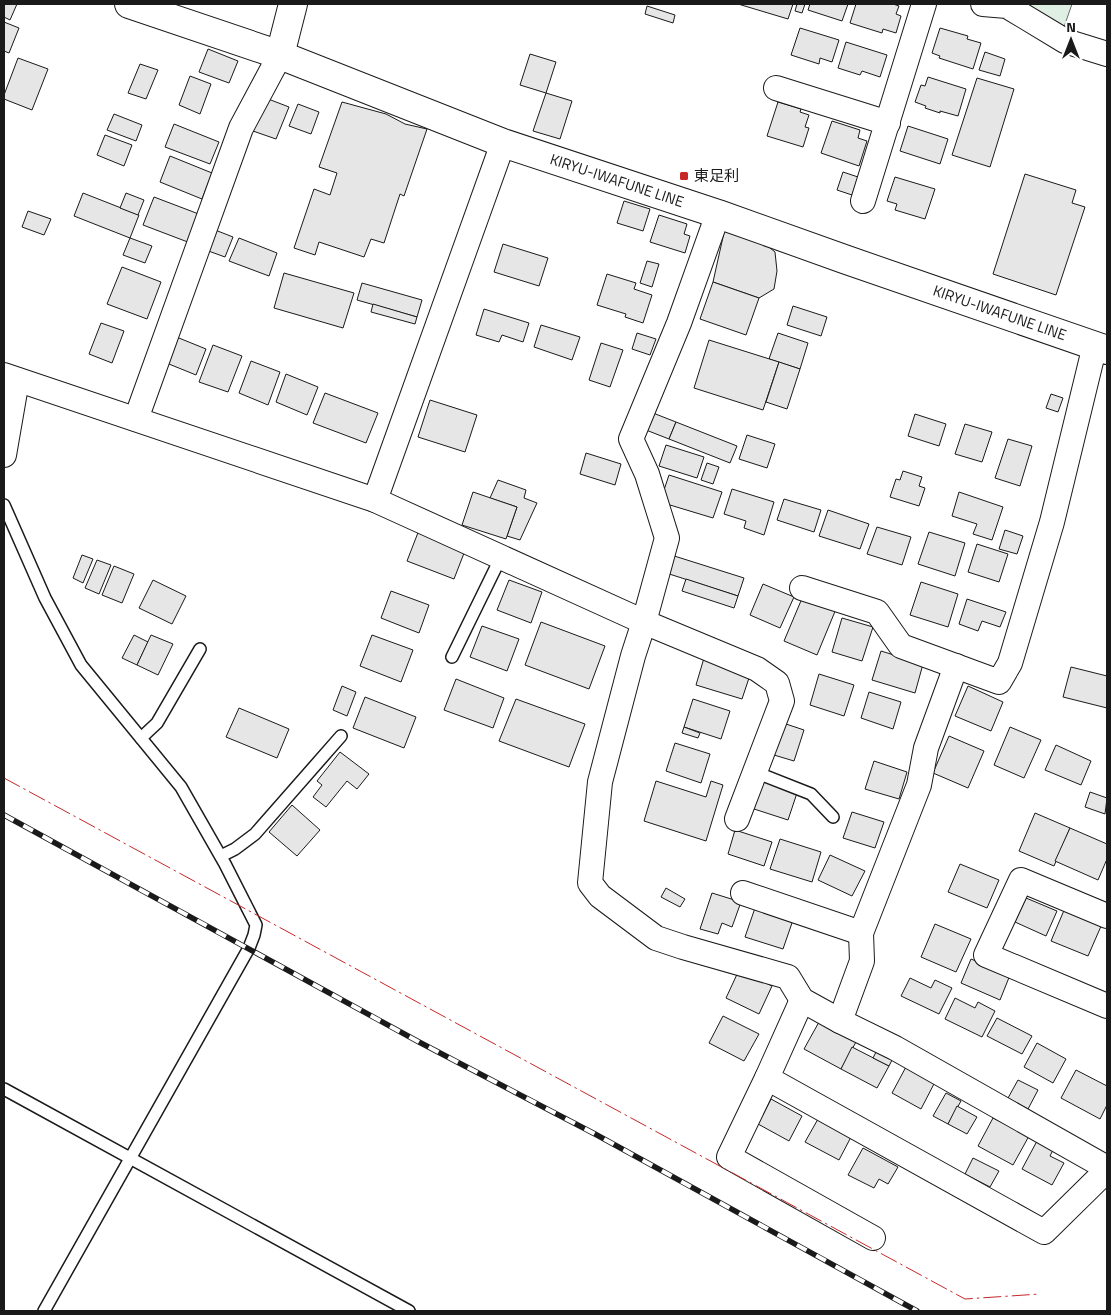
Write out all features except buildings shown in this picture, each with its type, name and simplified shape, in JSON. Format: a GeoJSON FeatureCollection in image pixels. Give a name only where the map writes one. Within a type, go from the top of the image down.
{"type":"FeatureCollection","features":[{"type":"Feature","properties":{"kind":"main road","name":"KIRYU-IWAFUNE LINE"},"geometry":{"type":"LineString","coordinates":[[129,4],[280,56],[503,142],[718,214],[1101,347]]}},
{"type":"Feature","properties":{"kind":"main road"},"geometry":{"type":"LineString","coordinates":[[280,56],[293,4]]}},
{"type":"Feature","properties":{"kind":"street"},"geometry":{"type":"LineString","coordinates":[[863,201],[924,4]]}},
{"type":"Feature","properties":{"kind":"street"},"geometry":{"type":"LineString","coordinates":[[983,4],[1007,6],[1065,41],[1107,54]]}},
{"type":"Feature","properties":{"kind":"street"},"geometry":{"type":"LineString","coordinates":[[136,419],[241,128],[280,56]]}},
{"type":"Feature","properties":{"kind":"street"},"geometry":{"type":"LineString","coordinates":[[776,88],[888,123]]}},
{"type":"Feature","properties":{"kind":"street"},"geometry":{"type":"LineString","coordinates":[[375,500],[503,142]]}},
{"type":"Feature","properties":{"kind":"street"},"geometry":{"type":"LineString","coordinates":[[718,214],[679,323],[631,440],[647,474],[667,538],[633,656],[600,782],[590,883],[600,896],[656,938],[788,977],[802,1000],[895,1048],[1107,1169],[1044,1232],[767,1078]]}},
{"type":"Feature","properties":{"kind":"street"},"geometry":{"type":"LineString","coordinates":[[802,588],[877,612],[901,646],[999,682],[1010,663],[1101,347]]}},
{"type":"Feature","properties":{"kind":"street"},"geometry":{"type":"LineString","coordinates":[[4,455],[10,378],[375,500],[644,622],[757,669],[778,683],[782,701],[737,819]]}},
{"type":"Feature","properties":{"kind":"street"},"geometry":{"type":"LineString","coordinates":[[840,1021],[862,961],[861,933],[919,785],[926,748],[956,666]]}},
{"type":"Feature","properties":{"kind":"street"},"geometry":{"type":"LineString","coordinates":[[1107,916],[1021,880],[986,954],[1107,1006]]}},
{"type":"Feature","properties":{"kind":"street"},"geometry":{"type":"LineString","coordinates":[[743,893],[861,933]]}},
{"type":"Feature","properties":{"kind":"street"},"geometry":{"type":"LineString","coordinates":[[802,1000],[729,1157],[873,1238]]}},
{"type":"Feature","properties":{"kind":"lane"},"geometry":{"type":"LineString","coordinates":[[4,505],[45,598],[81,665],[181,787],[221,856],[256,925],[249,948],[44,1311]]}},
{"type":"Feature","properties":{"kind":"lane"},"geometry":{"type":"LineString","coordinates":[[452,657],[501,557]]}},
{"type":"Feature","properties":{"kind":"lane"},"geometry":{"type":"LineString","coordinates":[[140,738],[157,723],[200,649]]}},
{"type":"Feature","properties":{"kind":"lane"},"geometry":{"type":"LineString","coordinates":[[221,856],[235,849],[255,834],[341,736]]}},
{"type":"Feature","properties":{"kind":"lane"},"geometry":{"type":"LineString","coordinates":[[755,772],[811,794],[833,818]]}},
{"type":"Feature","properties":{"kind":"lane"},"geometry":{"type":"LineString","coordinates":[[4,1089],[409,1311]]}},
{"type":"Feature","properties":{"kind":"green space"},"geometry":{"type":"Polygon","coordinates":[[[1025,4],[1072,4],[1064,27],[1025,4]]]}},
{"type":"Feature","properties":{"kind":"railway"},"geometry":{"type":"LineString","coordinates":[[4,815],[419,1042],[595,1134],[917,1311]]}},
{"type":"Feature","properties":{"kind":"power"},"geometry":{"type":"LineString","coordinates":[[4,778],[965,1299],[1040,1294]]}},
{"type":"Feature","properties":{"kind":"place","name":"東足利"},"geometry":{"type":"Point","coordinates":[684,176]}}]}
